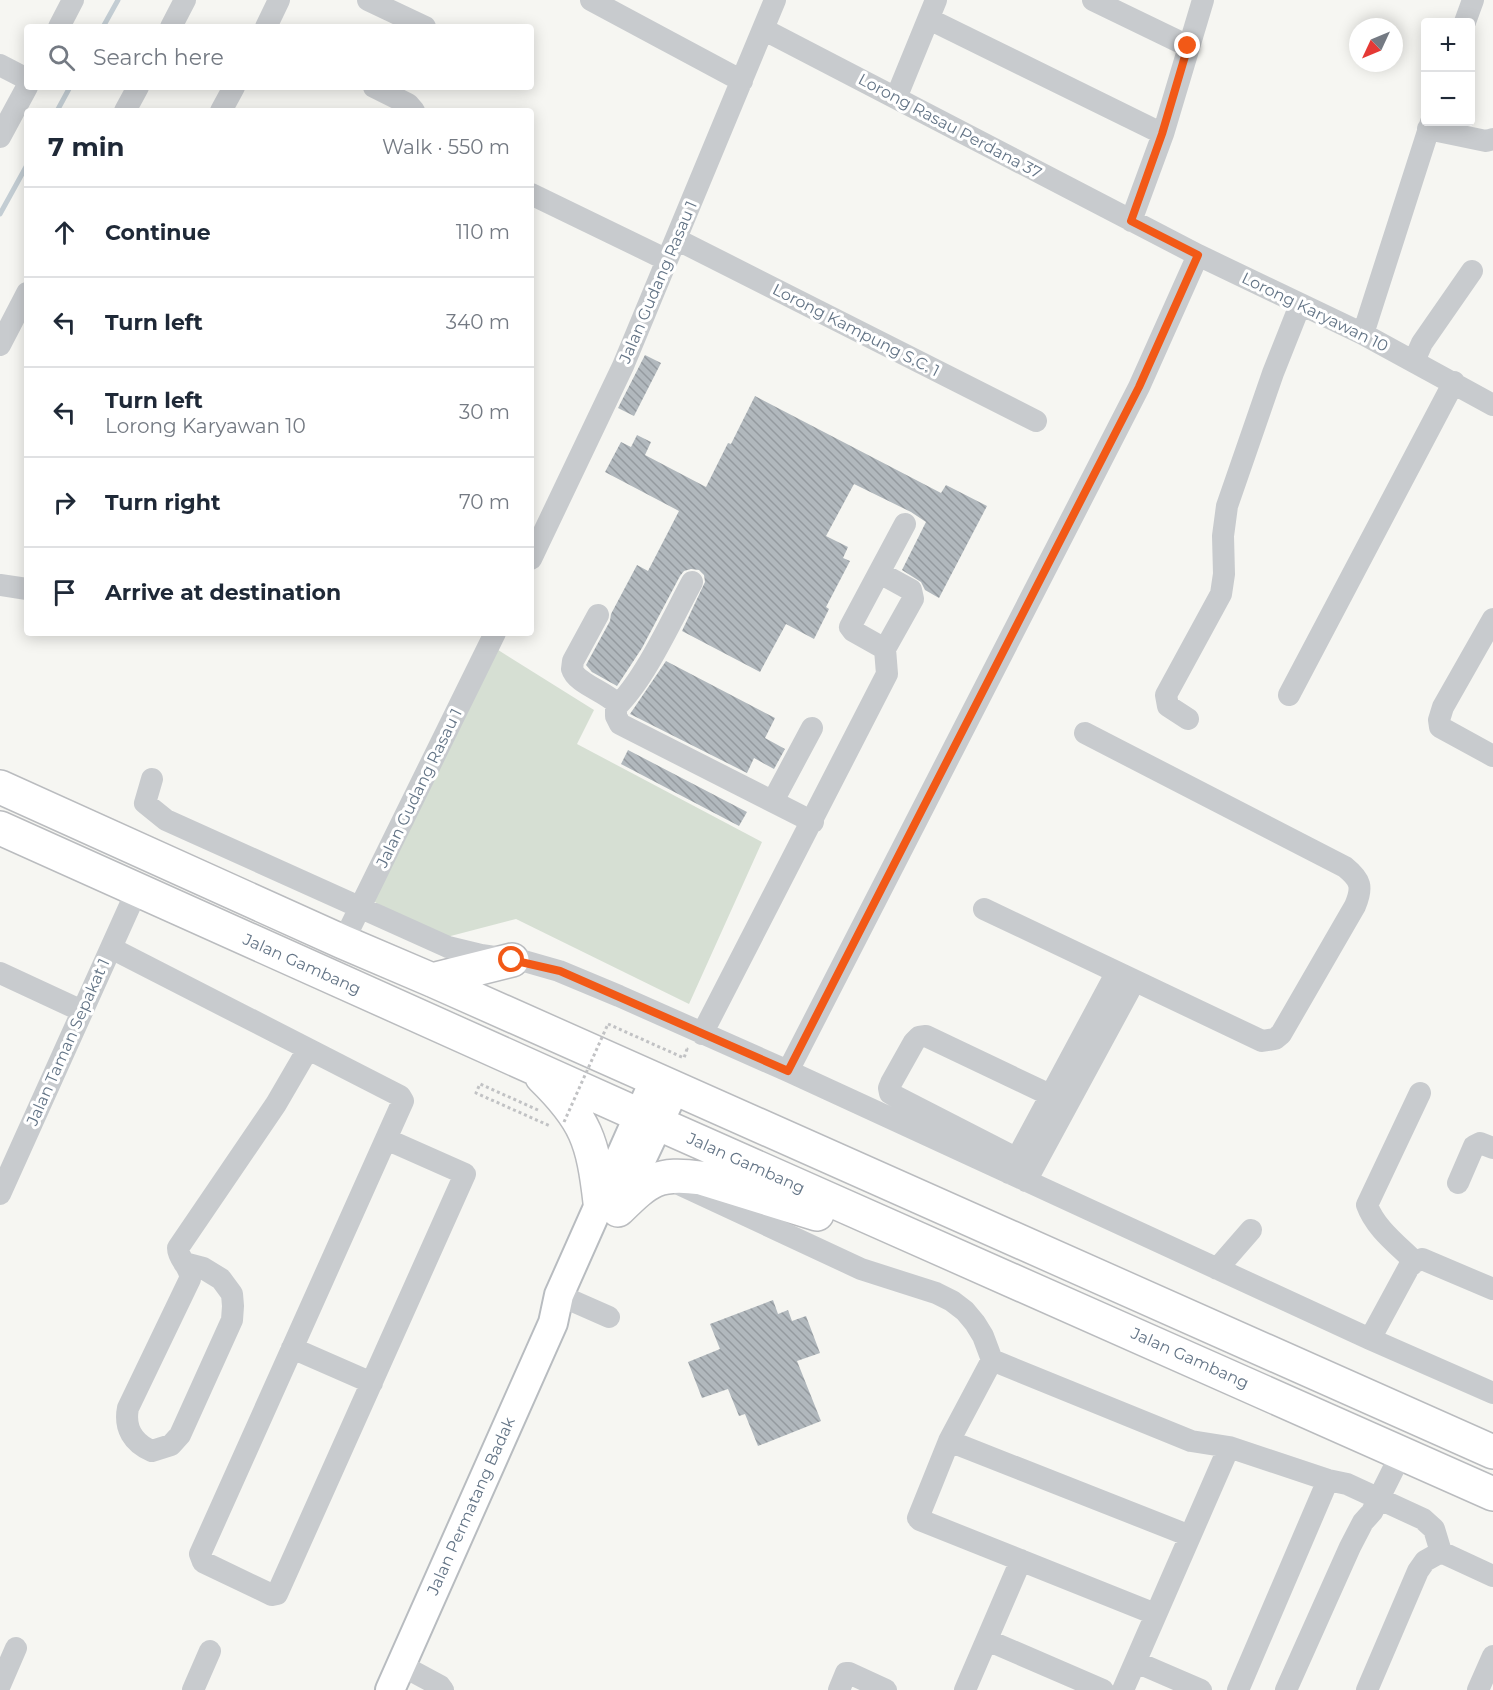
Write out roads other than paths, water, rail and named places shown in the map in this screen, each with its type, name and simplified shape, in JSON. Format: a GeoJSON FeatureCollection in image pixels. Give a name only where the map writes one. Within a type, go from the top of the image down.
{"type":"FeatureCollection","features":[{"type":"Feature","properties":{"kind":"highway"},"geometry":{"type":"LineString","coordinates":[[0,787],[343,942],[1493,1452]]}},
{"type":"Feature","properties":{"kind":"highway","name":"Jalan Gambang"},"geometry":{"type":"LineString","coordinates":[[0,828],[649,1120],[1493,1494]]}},
{"type":"Feature","properties":{"kind":"highway"},"geometry":{"type":"LineString","coordinates":[[432,980],[512,960]]}},
{"type":"Feature","properties":{"kind":"highway"},"geometry":{"type":"LineString","coordinates":[[532,1067],[563,1099],[583,1127],[609,1206],[663,1176],[683,1175],[701,1178],[962,1258]]}},
{"type":"Feature","properties":{"kind":"main road","name":"Jalan Permatang Badak"},"geometry":{"type":"LineString","coordinates":[[395,1678],[561,1306],[665,1084]]}},
{"type":"Feature","properties":{"kind":"street"},"geometry":{"type":"LineString","coordinates":[[61,24],[73,0]]}},
{"type":"Feature","properties":{"kind":"street"},"geometry":{"type":"LineString","coordinates":[[173,24],[185,0]]}},
{"type":"Feature","properties":{"kind":"street"},"geometry":{"type":"LineString","coordinates":[[267,24],[279,0]]}},
{"type":"Feature","properties":{"kind":"street"},"geometry":{"type":"LineString","coordinates":[[368,0],[419,24]]}},
{"type":"Feature","properties":{"kind":"street"},"geometry":{"type":"LineString","coordinates":[[591,0],[742,81]]}},
{"type":"Feature","properties":{"kind":"street","name":"Jalan Gudang Rasau 1"},"geometry":{"type":"LineString","coordinates":[[534,553],[623,366],[775,0]]}},
{"type":"Feature","properties":{"kind":"street"},"geometry":{"type":"LineString","coordinates":[[1093,0],[1188,46]]}},
{"type":"Feature","properties":{"kind":"street"},"geometry":{"type":"LineString","coordinates":[[1134,222],[1203,0]]}},
{"type":"Feature","properties":{"kind":"street"},"geometry":{"type":"LineString","coordinates":[[1466,18],[1473,0]]}},
{"type":"Feature","properties":{"kind":"street"},"geometry":{"type":"LineString","coordinates":[[896,98],[933,9],[1162,134]]}},
{"type":"Feature","properties":{"kind":"street","name":"Lorong Rasau Perdana 37"},"geometry":{"type":"LineString","coordinates":[[763,28],[1134,222]]}},
{"type":"Feature","properties":{"kind":"street"},"geometry":{"type":"LineString","coordinates":[[0,64],[24,77]]}},
{"type":"Feature","properties":{"kind":"street"},"geometry":{"type":"LineString","coordinates":[[0,136],[25,90]]}},
{"type":"Feature","properties":{"kind":"street"},"geometry":{"type":"LineString","coordinates":[[127,108],[136,90]]}},
{"type":"Feature","properties":{"kind":"street"},"geometry":{"type":"LineString","coordinates":[[225,108],[233,90]]}},
{"type":"Feature","properties":{"kind":"street"},"geometry":{"type":"LineString","coordinates":[[380,90],[411,107]]}},
{"type":"Feature","properties":{"kind":"street"},"geometry":{"type":"LineString","coordinates":[[1363,334],[1429,126]]}},
{"type":"Feature","properties":{"kind":"street"},"geometry":{"type":"LineString","coordinates":[[1433,126],[1486,141],[1493,139]]}},
{"type":"Feature","properties":{"kind":"street"},"geometry":{"type":"LineString","coordinates":[[534,195],[667,260]]}},
{"type":"Feature","properties":{"kind":"street","name":"Lorong Karyawan 10"},"geometry":{"type":"LineString","coordinates":[[1134,222],[1363,334],[1493,405]]}},
{"type":"Feature","properties":{"kind":"street","name":"Lorong Kampung S.C. 1"},"geometry":{"type":"LineString","coordinates":[[676,239],[1036,421]]}},
{"type":"Feature","properties":{"kind":"street"},"geometry":{"type":"LineString","coordinates":[[788,1071],[1139,387],[1198,255]]}},
{"type":"Feature","properties":{"kind":"street"},"geometry":{"type":"LineString","coordinates":[[1414,361],[1422,343],[1472,271]]}},
{"type":"Feature","properties":{"kind":"street"},"geometry":{"type":"LineString","coordinates":[[0,345],[24,299]]}},
{"type":"Feature","properties":{"kind":"street"},"geometry":{"type":"LineString","coordinates":[[1188,719],[1168,706],[1166,695],[1221,594],[1224,574],[1223,536],[1227,506],[1273,373],[1300,305]]}},
{"type":"Feature","properties":{"kind":"street"},"geometry":{"type":"LineString","coordinates":[[1289,695],[1454,382]]}},
{"type":"Feature","properties":{"kind":"street"},"geometry":{"type":"LineString","coordinates":[[885,649],[850,627],[905,524]]}},
{"type":"Feature","properties":{"kind":"street"},"geometry":{"type":"LineString","coordinates":[[702,1034],[888,674],[885,649],[913,599],[913,594],[911,590],[880,573]]}},
{"type":"Feature","properties":{"kind":"street"},"geometry":{"type":"LineString","coordinates":[[616,707],[630,690],[651,656],[692,582]]}},
{"type":"Feature","properties":{"kind":"street"},"geometry":{"type":"LineString","coordinates":[[0,585],[24,589]]}},
{"type":"Feature","properties":{"kind":"street"},"geometry":{"type":"LineString","coordinates":[[598,615],[573,661],[572,669],[577,678],[616,702],[616,716],[620,724],[813,822]]}},
{"type":"Feature","properties":{"kind":"street"},"geometry":{"type":"LineString","coordinates":[[1493,620],[1443,707],[1439,720],[1440,727],[1448,733],[1493,756]]}},
{"type":"Feature","properties":{"kind":"street","name":"Jalan Gudang Rasau 1"},"geometry":{"type":"LineString","coordinates":[[343,942],[494,636]]}},
{"type":"Feature","properties":{"kind":"street"},"geometry":{"type":"LineString","coordinates":[[773,801],[812,728]]}},
{"type":"Feature","properties":{"kind":"street"},"geometry":{"type":"LineString","coordinates":[[984,909],[1262,1041],[1275,1039],[1281,1034],[1355,906],[1360,895],[1360,886],[1356,876],[1345,867],[1085,733]]}},
{"type":"Feature","properties":{"kind":"street"},"geometry":{"type":"LineString","coordinates":[[152,779],[145,803],[166,820],[447,947],[560,971],[1017,1171],[1217,1269],[1493,1393]]}},
{"type":"Feature","properties":{"kind":"street","name":"Jalan Taman Sepakat 1"},"geometry":{"type":"LineString","coordinates":[[0,1194],[137,890]]}},
{"type":"Feature","properties":{"kind":"street"},"geometry":{"type":"LineString","coordinates":[[111,948],[400,1096],[403,1101],[200,1554],[203,1562],[272,1595],[278,1594],[465,1174],[386,1139]]}},
{"type":"Feature","properties":{"kind":"street"},"geometry":{"type":"LineString","coordinates":[[0,973],[82,1011]]}},
{"type":"Feature","properties":{"kind":"street"},"geometry":{"type":"LineString","coordinates":[[1017,1171],[1129,991],[1125,976]]}},
{"type":"Feature","properties":{"kind":"street"},"geometry":{"type":"LineString","coordinates":[[1017,1171],[1050,1095],[1112,981],[1116,977],[1125,976]]}},
{"type":"Feature","properties":{"kind":"street"},"geometry":{"type":"LineString","coordinates":[[1017,1171],[890,1093],[891,1083],[914,1042],[919,1037],[926,1036],[1050,1095]]}},
{"type":"Feature","properties":{"kind":"street"},"geometry":{"type":"LineString","coordinates":[[184,1263],[203,1268],[221,1279],[232,1294],[232,1320],[180,1435],[171,1445],[152,1451],[140,1446],[130,1433],[126,1420],[128,1408],[190,1279],[190,1273],[178,1255],[178,1248],[276,1104],[308,1049]]}},
{"type":"Feature","properties":{"kind":"street"},"geometry":{"type":"LineString","coordinates":[[1415,1262],[1381,1228],[1367,1205],[1420,1093]]}},
{"type":"Feature","properties":{"kind":"street"},"geometry":{"type":"LineString","coordinates":[[1458,1183],[1484,1147]]}},
{"type":"Feature","properties":{"kind":"street"},"geometry":{"type":"LineString","coordinates":[[663,1176],[850,1265],[936,1293],[952,1301],[975,1323],[983,1336],[992,1360],[1191,1441],[1229,1447],[1328,1480],[1347,1484],[1423,1519],[1434,1529],[1441,1552],[1493,1576]]}},
{"type":"Feature","properties":{"kind":"street"},"geometry":{"type":"LineString","coordinates":[[1217,1269],[1251,1230]]}},
{"type":"Feature","properties":{"kind":"street"},"geometry":{"type":"LineString","coordinates":[[1370,1339],[1409,1267],[1415,1262],[1422,1260],[1493,1289]]}},
{"type":"Feature","properties":{"kind":"street"},"geometry":{"type":"LineString","coordinates":[[561,1306],[609,1317]]}},
{"type":"Feature","properties":{"kind":"street"},"geometry":{"type":"LineString","coordinates":[[292,1348],[372,1383]]}},
{"type":"Feature","properties":{"kind":"street"},"geometry":{"type":"LineString","coordinates":[[992,1360],[949,1441],[918,1518],[1155,1614]]}},
{"type":"Feature","properties":{"kind":"street"},"geometry":{"type":"LineString","coordinates":[[949,1441],[1190,1536]]}},
{"type":"Feature","properties":{"kind":"street"},"geometry":{"type":"LineString","coordinates":[[1123,1690],[1229,1447]]}},
{"type":"Feature","properties":{"kind":"street"},"geometry":{"type":"LineString","coordinates":[[1286,1690],[1350,1547],[1379,1499],[1402,1452]]}},
{"type":"Feature","properties":{"kind":"street"},"geometry":{"type":"LineString","coordinates":[[1238,1690],[1328,1480]]}},
{"type":"Feature","properties":{"kind":"street"},"geometry":{"type":"LineString","coordinates":[[1367,1690],[1418,1571],[1425,1561],[1441,1552]]}},
{"type":"Feature","properties":{"kind":"street"},"geometry":{"type":"LineString","coordinates":[[965,1690],[1021,1560]]}},
{"type":"Feature","properties":{"kind":"street"},"geometry":{"type":"LineString","coordinates":[[987,1640],[1103,1690]]}},
{"type":"Feature","properties":{"kind":"street"},"geometry":{"type":"LineString","coordinates":[[0,1685],[16,1648]]}},
{"type":"Feature","properties":{"kind":"street"},"geometry":{"type":"LineString","coordinates":[[193,1690],[210,1651]]}},
{"type":"Feature","properties":{"kind":"street"},"geometry":{"type":"LineString","coordinates":[[1478,1690],[1493,1656]]}},
{"type":"Feature","properties":{"kind":"street"},"geometry":{"type":"LineString","coordinates":[[1136,1662],[1201,1690]]}},
{"type":"Feature","properties":{"kind":"street"},"geometry":{"type":"LineString","coordinates":[[842,1682],[849,1673],[886,1690]]}},
{"type":"Feature","properties":{"kind":"street"},"geometry":{"type":"LineString","coordinates":[[395,1678],[440,1686],[443,1690]]}},
{"type":"Feature","properties":{"kind":"waterway"},"geometry":{"type":"LineString","coordinates":[[105,24],[118,0]]}},
{"type":"Feature","properties":{"kind":"waterway"},"geometry":{"type":"LineString","coordinates":[[59,108],[68,90]]}},
{"type":"Feature","properties":{"kind":"waterway"},"geometry":{"type":"LineString","coordinates":[[0,214],[24,170]]}}]}
